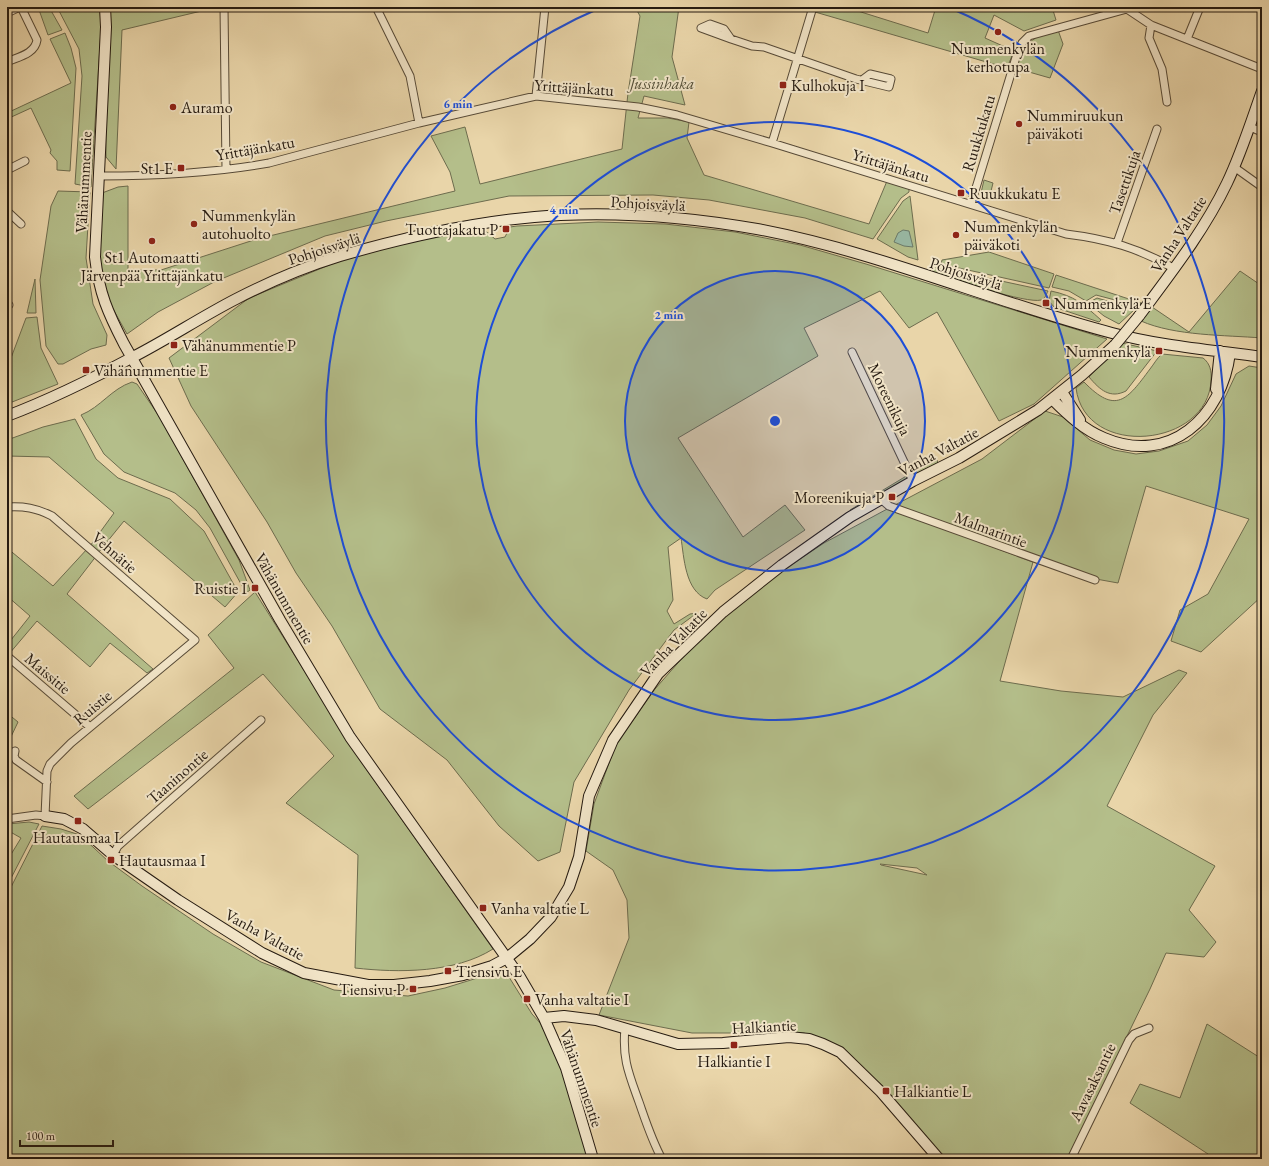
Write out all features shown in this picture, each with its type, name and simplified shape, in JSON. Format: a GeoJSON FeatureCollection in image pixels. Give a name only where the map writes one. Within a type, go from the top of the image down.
{"type":"FeatureCollection","features":[{"type":"Feature","properties":{"kind":"street"},"geometry":{"type":"LineString","coordinates":[[7,13],[21,7],[37,40],[36,45],[30,52],[7,62]]}},
{"type":"Feature","properties":{"kind":"street","name":"Vähänummentie"},"geometry":{"type":"LineString","coordinates":[[105,7],[106,28],[100,176],[95,230],[95,257],[97,280],[108,311],[132,358],[280,620],[350,737],[507,958],[544,1018],[566,1068],[593,1159]]}},
{"type":"Feature","properties":{"kind":"street"},"geometry":{"type":"LineString","coordinates":[[224,7],[226,169]]}},
{"type":"Feature","properties":{"kind":"street"},"geometry":{"type":"LineString","coordinates":[[376,7],[410,76],[419,123]]}},
{"type":"Feature","properties":{"kind":"street"},"geometry":{"type":"LineString","coordinates":[[536,96],[545,7]]}},
{"type":"Feature","properties":{"kind":"street"},"geometry":{"type":"LineString","coordinates":[[772,143],[813,7]]}},
{"type":"Feature","properties":{"kind":"street"},"geometry":{"type":"LineString","coordinates":[[1187,39],[1200,7]]}},
{"type":"Feature","properties":{"kind":"street","name":"Ruukkukatu"},"geometry":{"type":"LineString","coordinates":[[971,204],[1014,63],[1022,43],[1029,36],[1127,8],[1151,25],[1261,69]]}},
{"type":"Feature","properties":{"kind":"street"},"geometry":{"type":"LineString","coordinates":[[1151,25],[1149,38],[1162,69],[1167,102]]}},
{"type":"Feature","properties":{"kind":"street"},"geometry":{"type":"LineString","coordinates":[[731,39],[798,58],[862,80]]}},
{"type":"Feature","properties":{"kind":"street","name":"Vanha Valtatie"},"geometry":{"type":"LineString","coordinates":[[45,816],[64,819],[83,829],[113,854],[178,900],[262,953],[304,972],[368,985],[394,985],[464,975],[492,966],[507,958],[530,939],[551,917],[569,887],[579,857],[588,796],[613,740],[658,674],[723,612],[776,569],[850,517],[966,454],[1053,400],[1114,345],[1139,316],[1175,269],[1212,212],[1234,167],[1262,91]]}},
{"type":"Feature","properties":{"kind":"street","name":"Yrittäjänkatu"},"geometry":{"type":"LineString","coordinates":[[100,176],[146,175],[269,164],[419,123],[536,96],[643,107],[676,115],[772,143],[1066,234],[1117,243],[1175,269]]}},
{"type":"Feature","properties":{"kind":"street"},"geometry":{"type":"LineString","coordinates":[[1250,127],[1262,132]]}},
{"type":"Feature","properties":{"kind":"street","name":"Tasettikuja"},"geometry":{"type":"LineString","coordinates":[[1117,243],[1157,129]]}},
{"type":"Feature","properties":{"kind":"street"},"geometry":{"type":"LineString","coordinates":[[7,170],[25,161]]}},
{"type":"Feature","properties":{"kind":"street"},"geometry":{"type":"LineString","coordinates":[[1234,167],[1262,187]]}},
{"type":"Feature","properties":{"kind":"street"},"geometry":{"type":"LineString","coordinates":[[7,211],[21,224]]}},
{"type":"Feature","properties":{"kind":"street","name":"Pohjoisväylä"},"geometry":{"type":"LineString","coordinates":[[7,416],[51,398],[132,358],[235,299],[289,274],[339,256],[454,229],[524,218],[574,215],[670,218],[716,223],[789,236],[834,247],[1108,332],[1157,343],[1262,357]]}},
{"type":"Feature","properties":{"kind":"street","name":"Moreenikuja"},"geometry":{"type":"LineString","coordinates":[[852,352],[914,481]]}},
{"type":"Feature","properties":{"kind":"street"},"geometry":{"type":"LineString","coordinates":[[1053,400],[1091,432],[1103,438],[1128,445],[1155,445],[1179,438],[1200,422],[1212,404],[1225,352]]}},
{"type":"Feature","properties":{"kind":"street"},"geometry":{"type":"LineString","coordinates":[[1062,392],[1078,418],[1091,432]]}},
{"type":"Feature","properties":{"kind":"street","name":"Malmarintie"},"geometry":{"type":"LineString","coordinates":[[881,499],[889,506],[1095,580]]}},
{"type":"Feature","properties":{"kind":"street","name":"Vehnätie"},"geometry":{"type":"LineString","coordinates":[[7,507],[22,506],[37,508],[52,516],[195,640]]}},
{"type":"Feature","properties":{"kind":"street","name":"Ruistie"},"geometry":{"type":"LineString","coordinates":[[45,816],[47,771],[50,764],[90,727],[195,640]]}},
{"type":"Feature","properties":{"kind":"street","name":"Maissitie"},"geometry":{"type":"LineString","coordinates":[[7,656],[90,727]]}},
{"type":"Feature","properties":{"kind":"street","name":"Taaninontie"},"geometry":{"type":"LineString","coordinates":[[113,854],[118,846],[261,720]]}},
{"type":"Feature","properties":{"kind":"street"},"geometry":{"type":"LineString","coordinates":[[15,751],[14,756],[16,760],[46,782]]}},
{"type":"Feature","properties":{"kind":"street"},"geometry":{"type":"LineString","coordinates":[[7,819],[36,815],[45,816]]}},
{"type":"Feature","properties":{"kind":"street","name":"Halkiantie"},"geometry":{"type":"LineString","coordinates":[[544,1018],[564,1016],[596,1020],[678,1044],[723,1043],[789,1037],[809,1039],[823,1044],[840,1052],[882,1092],[938,1159]]}},
{"type":"Feature","properties":{"kind":"street"},"geometry":{"type":"LineString","coordinates":[[625,1028],[624,1040],[627,1072],[652,1140],[662,1159]]}},
{"type":"Feature","properties":{"kind":"street","name":"Aavasaksantie"},"geometry":{"type":"LineString","coordinates":[[1071,1159],[1129,1040],[1134,1034],[1149,1028]]}},
{"type":"Feature","properties":{"kind":"green space"},"geometry":{"type":"Polygon","coordinates":[[[38,7],[49,7],[62,30],[48,35],[38,7]]]}},
{"type":"Feature","properties":{"kind":"green space"},"geometry":{"type":"Polygon","coordinates":[[[57,7],[100,7],[101,29],[91,187],[75,184],[82,76],[79,49],[57,7]]]}},
{"type":"Feature","properties":{"kind":"green space"},"geometry":{"type":"Polygon","coordinates":[[[104,7],[214,8],[122,30],[116,169],[106,157],[104,7]]]}},
{"type":"Feature","properties":{"kind":"green space","name":"Jussinhaka"},"geometry":{"type":"Polygon","coordinates":[[[635,7],[679,7],[672,57],[685,105],[644,96],[638,118],[668,118],[689,122],[687,138],[704,175],[869,224],[887,181],[909,188],[909,192],[901,198],[873,239],[805,218],[709,200],[653,195],[509,196],[386,221],[325,236],[214,282],[158,312],[127,334],[108,300],[99,265],[102,193],[118,187],[128,186],[128,270],[161,270],[257,239],[455,191],[450,172],[431,136],[465,127],[480,184],[622,149],[628,93],[640,16],[635,7]]]}},
{"type":"Feature","properties":{"kind":"green space"},"geometry":{"type":"Polygon","coordinates":[[[817,7],[845,7],[928,33],[936,7],[1052,7],[1056,20],[1024,31],[994,15],[985,38],[1014,51],[1007,68],[815,12],[817,7]]]}},
{"type":"Feature","properties":{"kind":"green space"},"geometry":{"type":"Polygon","coordinates":[[[1058,30],[1063,44],[1050,78],[1015,68],[1021,53],[1030,42],[1042,35],[1058,30]]]}},
{"type":"Feature","properties":{"kind":"green space"},"geometry":{"type":"Polygon","coordinates":[[[65,33],[71,48],[76,68],[70,171],[57,170],[57,161],[50,153],[51,150],[31,108],[7,119],[7,113],[71,83],[50,39],[65,33]]]}},
{"type":"Feature","properties":{"kind":"green space"},"geometry":{"type":"Polygon","coordinates":[[[984,180],[993,183],[990,195],[981,193],[984,180]]]}},
{"type":"Feature","properties":{"kind":"green space"},"geometry":{"type":"Polygon","coordinates":[[[58,191],[90,192],[86,258],[93,304],[107,335],[106,345],[91,349],[63,364],[58,364],[46,346],[40,280],[51,206],[58,191]]]}},
{"type":"Feature","properties":{"kind":"green space"},"geometry":{"type":"Polygon","coordinates":[[[910,196],[918,260],[908,257],[877,239],[903,201],[910,196]]]}},
{"type":"Feature","properties":{"kind":"green space"},"geometry":{"type":"Polygon","coordinates":[[[598,222],[665,224],[735,232],[800,245],[1107,339],[1034,404],[999,421],[937,312],[909,328],[880,291],[804,328],[818,356],[678,438],[743,537],[785,505],[805,530],[715,590],[707,599],[694,589],[690,581],[685,564],[681,538],[668,547],[673,600],[667,611],[674,624],[690,614],[697,613],[674,630],[629,690],[574,782],[560,852],[538,861],[499,826],[447,760],[380,709],[332,626],[296,573],[267,522],[191,406],[169,358],[249,298],[339,261],[428,237],[487,232],[495,239],[505,237],[510,227],[598,222]]]}},
{"type":"Feature","properties":{"kind":"green space"},"geometry":{"type":"Polygon","coordinates":[[[989,252],[1054,274],[1049,288],[941,264],[942,260],[989,252]]]}},
{"type":"Feature","properties":{"kind":"green space"},"geometry":{"type":"Polygon","coordinates":[[[931,266],[1048,291],[1041,300],[1005,295],[933,273],[931,266]]]}},
{"type":"Feature","properties":{"kind":"green space"},"geometry":{"type":"Polygon","coordinates":[[[1240,271],[1262,286],[1262,338],[1216,335],[1169,330],[1141,321],[1152,307],[1189,332],[1240,271]]]}},
{"type":"Feature","properties":{"kind":"green space"},"geometry":{"type":"Polygon","coordinates":[[[1056,275],[1141,303],[1138,306],[1096,295],[1086,301],[1069,291],[1052,287],[1056,275]]]}},
{"type":"Feature","properties":{"kind":"green space"},"geometry":{"type":"Polygon","coordinates":[[[35,279],[36,313],[27,313],[35,279]]]}},
{"type":"Feature","properties":{"kind":"green space"},"geometry":{"type":"Polygon","coordinates":[[[1051,291],[1073,298],[1089,309],[1101,320],[1099,322],[1054,307],[1049,301],[1051,291]]]}},
{"type":"Feature","properties":{"kind":"green space"},"geometry":{"type":"Polygon","coordinates":[[[1097,298],[1135,309],[1119,324],[1104,316],[1088,303],[1097,298]]]}},
{"type":"Feature","properties":{"kind":"green space"},"geometry":{"type":"Polygon","coordinates":[[[37,317],[41,348],[58,384],[7,404],[7,363],[11,358],[26,318],[37,317]]]}},
{"type":"Feature","properties":{"kind":"green space"},"geometry":{"type":"Polygon","coordinates":[[[1122,343],[1157,351],[1126,391],[1110,394],[1097,386],[1089,377],[1122,343]]]}},
{"type":"Feature","properties":{"kind":"green space"},"geometry":{"type":"Polygon","coordinates":[[[1162,354],[1203,358],[1209,365],[1211,380],[1205,403],[1190,420],[1170,431],[1146,436],[1122,435],[1101,427],[1084,411],[1076,388],[1084,382],[1095,392],[1105,398],[1113,401],[1120,400],[1134,389],[1162,354]]]}},
{"type":"Feature","properties":{"kind":"green space"},"geometry":{"type":"Polygon","coordinates":[[[1249,366],[1262,368],[1262,596],[1201,652],[1171,641],[1180,610],[1208,594],[1249,519],[1146,486],[1118,583],[1096,579],[895,505],[982,459],[1045,411],[1063,417],[1090,440],[1114,450],[1136,454],[1159,451],[1188,441],[1207,425],[1221,406],[1236,374],[1249,366]]]}},
{"type":"Feature","properties":{"kind":"green space"},"geometry":{"type":"Polygon","coordinates":[[[132,382],[137,384],[159,416],[239,560],[250,590],[246,593],[210,528],[196,510],[175,493],[124,472],[104,454],[81,415],[88,412],[118,389],[132,382]]]}},
{"type":"Feature","properties":{"kind":"green space"},"geometry":{"type":"Polygon","coordinates":[[[75,419],[96,459],[118,478],[170,499],[204,531],[238,592],[225,607],[124,521],[98,553],[90,546],[114,513],[49,457],[7,456],[7,440],[43,427],[75,419]]]}},
{"type":"Feature","properties":{"kind":"green space"},"geometry":{"type":"Polygon","coordinates":[[[937,460],[938,463],[915,474],[913,472],[937,460]]]}},
{"type":"Feature","properties":{"kind":"green space"},"geometry":{"type":"Polygon","coordinates":[[[908,475],[906,481],[851,512],[850,510],[908,475]]]}},
{"type":"Feature","properties":{"kind":"green space"},"geometry":{"type":"Polygon","coordinates":[[[889,508],[1033,562],[1000,681],[1061,691],[1123,697],[1179,670],[1187,673],[1153,715],[1107,806],[1215,866],[1189,910],[1216,942],[1204,957],[1166,953],[1067,1159],[943,1159],[885,1088],[841,1050],[804,1033],[692,1033],[599,1015],[629,938],[627,900],[613,870],[586,851],[594,804],[616,744],[655,689],[707,630],[773,577],[824,543],[889,508]],[[880,864],[927,875],[917,868],[880,864]]]}},
{"type":"Feature","properties":{"kind":"green space"},"geometry":{"type":"Polygon","coordinates":[[[7,548],[53,586],[88,548],[97,555],[67,594],[153,669],[147,673],[110,643],[90,667],[37,621],[9,654],[7,652],[7,645],[30,616],[7,596],[7,548]]]}},
{"type":"Feature","properties":{"kind":"green space"},"geometry":{"type":"Polygon","coordinates":[[[255,592],[362,763],[493,949],[462,963],[444,967],[408,971],[355,968],[358,855],[286,803],[334,756],[263,674],[88,809],[74,796],[234,668],[208,635],[255,592]]]}},
{"type":"Feature","properties":{"kind":"green space"},"geometry":{"type":"Polygon","coordinates":[[[7,713],[18,722],[9,741],[7,740],[7,713]]]}},
{"type":"Feature","properties":{"kind":"green space"},"geometry":{"type":"Polygon","coordinates":[[[29,822],[39,824],[7,886],[7,861],[21,838],[7,830],[8,824],[29,822]]]}},
{"type":"Feature","properties":{"kind":"green space"},"geometry":{"type":"Polygon","coordinates":[[[42,826],[61,829],[80,835],[108,861],[142,886],[213,934],[261,962],[334,990],[408,996],[445,988],[487,975],[502,973],[509,977],[532,1014],[541,1024],[563,1071],[589,1159],[7,1159],[7,895],[42,826]]]}},
{"type":"Feature","properties":{"kind":"green space"},"geometry":{"type":"Polygon","coordinates":[[[1207,1024],[1262,1059],[1262,1159],[1206,1159],[1208,1154],[1130,1103],[1140,1084],[1180,1098],[1207,1024]]]}},
{"type":"Feature","properties":{"kind":"shaded area"},"geometry":{"type":"Polygon","coordinates":[[[903,230],[909,231],[913,247],[904,246],[894,242],[898,233],[903,230]]]}},
{"type":"Feature","properties":{"kind":"place","name":"Nummenkylän kerhotupa"},"geometry":{"type":"Point","coordinates":[998,32]}},
{"type":"Feature","properties":{"kind":"place","name":"Kulhokuja I"},"geometry":{"type":"Point","coordinates":[783,85]}},
{"type":"Feature","properties":{"kind":"place","name":"Auramo"},"geometry":{"type":"Point","coordinates":[173,107]}},
{"type":"Feature","properties":{"kind":"place","name":"Nummiruukun päiväkoti"},"geometry":{"type":"Point","coordinates":[1019,124]}},
{"type":"Feature","properties":{"kind":"place","name":"St1 E"},"geometry":{"type":"Point","coordinates":[181,168]}},
{"type":"Feature","properties":{"kind":"place","name":"Ruukkukatu E"},"geometry":{"type":"Point","coordinates":[961,193]}},
{"type":"Feature","properties":{"kind":"place","name":"Nummenkylän autohuolto"},"geometry":{"type":"Point","coordinates":[194,224]}},
{"type":"Feature","properties":{"kind":"place","name":"Tuottajakatu P"},"geometry":{"type":"Point","coordinates":[506,229]}},
{"type":"Feature","properties":{"kind":"place","name":"Nummenkylän päiväkoti"},"geometry":{"type":"Point","coordinates":[956,235]}},
{"type":"Feature","properties":{"kind":"place","name":"St1 Automaatti Järvenpää Yrittäjänkatu"},"geometry":{"type":"Point","coordinates":[152,241]}},
{"type":"Feature","properties":{"kind":"place","name":"Nummenkylä E"},"geometry":{"type":"Point","coordinates":[1046,303]}},
{"type":"Feature","properties":{"kind":"place","name":"Vähänummentie P"},"geometry":{"type":"Point","coordinates":[174,345]}},
{"type":"Feature","properties":{"kind":"place","name":"Nummenkylä"},"geometry":{"type":"Point","coordinates":[1159,351]}},
{"type":"Feature","properties":{"kind":"place","name":"Vähänummentie E"},"geometry":{"type":"Point","coordinates":[86,370]}},
{"type":"Feature","properties":{"kind":"place","name":"Moreenikuja P"},"geometry":{"type":"Point","coordinates":[892,497]}},
{"type":"Feature","properties":{"kind":"place","name":"Ruistie I"},"geometry":{"type":"Point","coordinates":[255,588]}},
{"type":"Feature","properties":{"kind":"place","name":"Hautausmaa L"},"geometry":{"type":"Point","coordinates":[78,821]}},
{"type":"Feature","properties":{"kind":"place","name":"Hautausmaa I"},"geometry":{"type":"Point","coordinates":[111,860]}},
{"type":"Feature","properties":{"kind":"place","name":"Vanha valtatie L"},"geometry":{"type":"Point","coordinates":[483,908]}},
{"type":"Feature","properties":{"kind":"place","name":"Tiensivu E"},"geometry":{"type":"Point","coordinates":[448,971]}},
{"type":"Feature","properties":{"kind":"place","name":"Tiensivu P"},"geometry":{"type":"Point","coordinates":[413,989]}},
{"type":"Feature","properties":{"kind":"place","name":"Vanha valtatie I"},"geometry":{"type":"Point","coordinates":[527,999]}},
{"type":"Feature","properties":{"kind":"place","name":"Halkiantie I"},"geometry":{"type":"Point","coordinates":[734,1045]}},
{"type":"Feature","properties":{"kind":"place","name":"Halkiantie L"},"geometry":{"type":"Point","coordinates":[886,1091]}}]}
